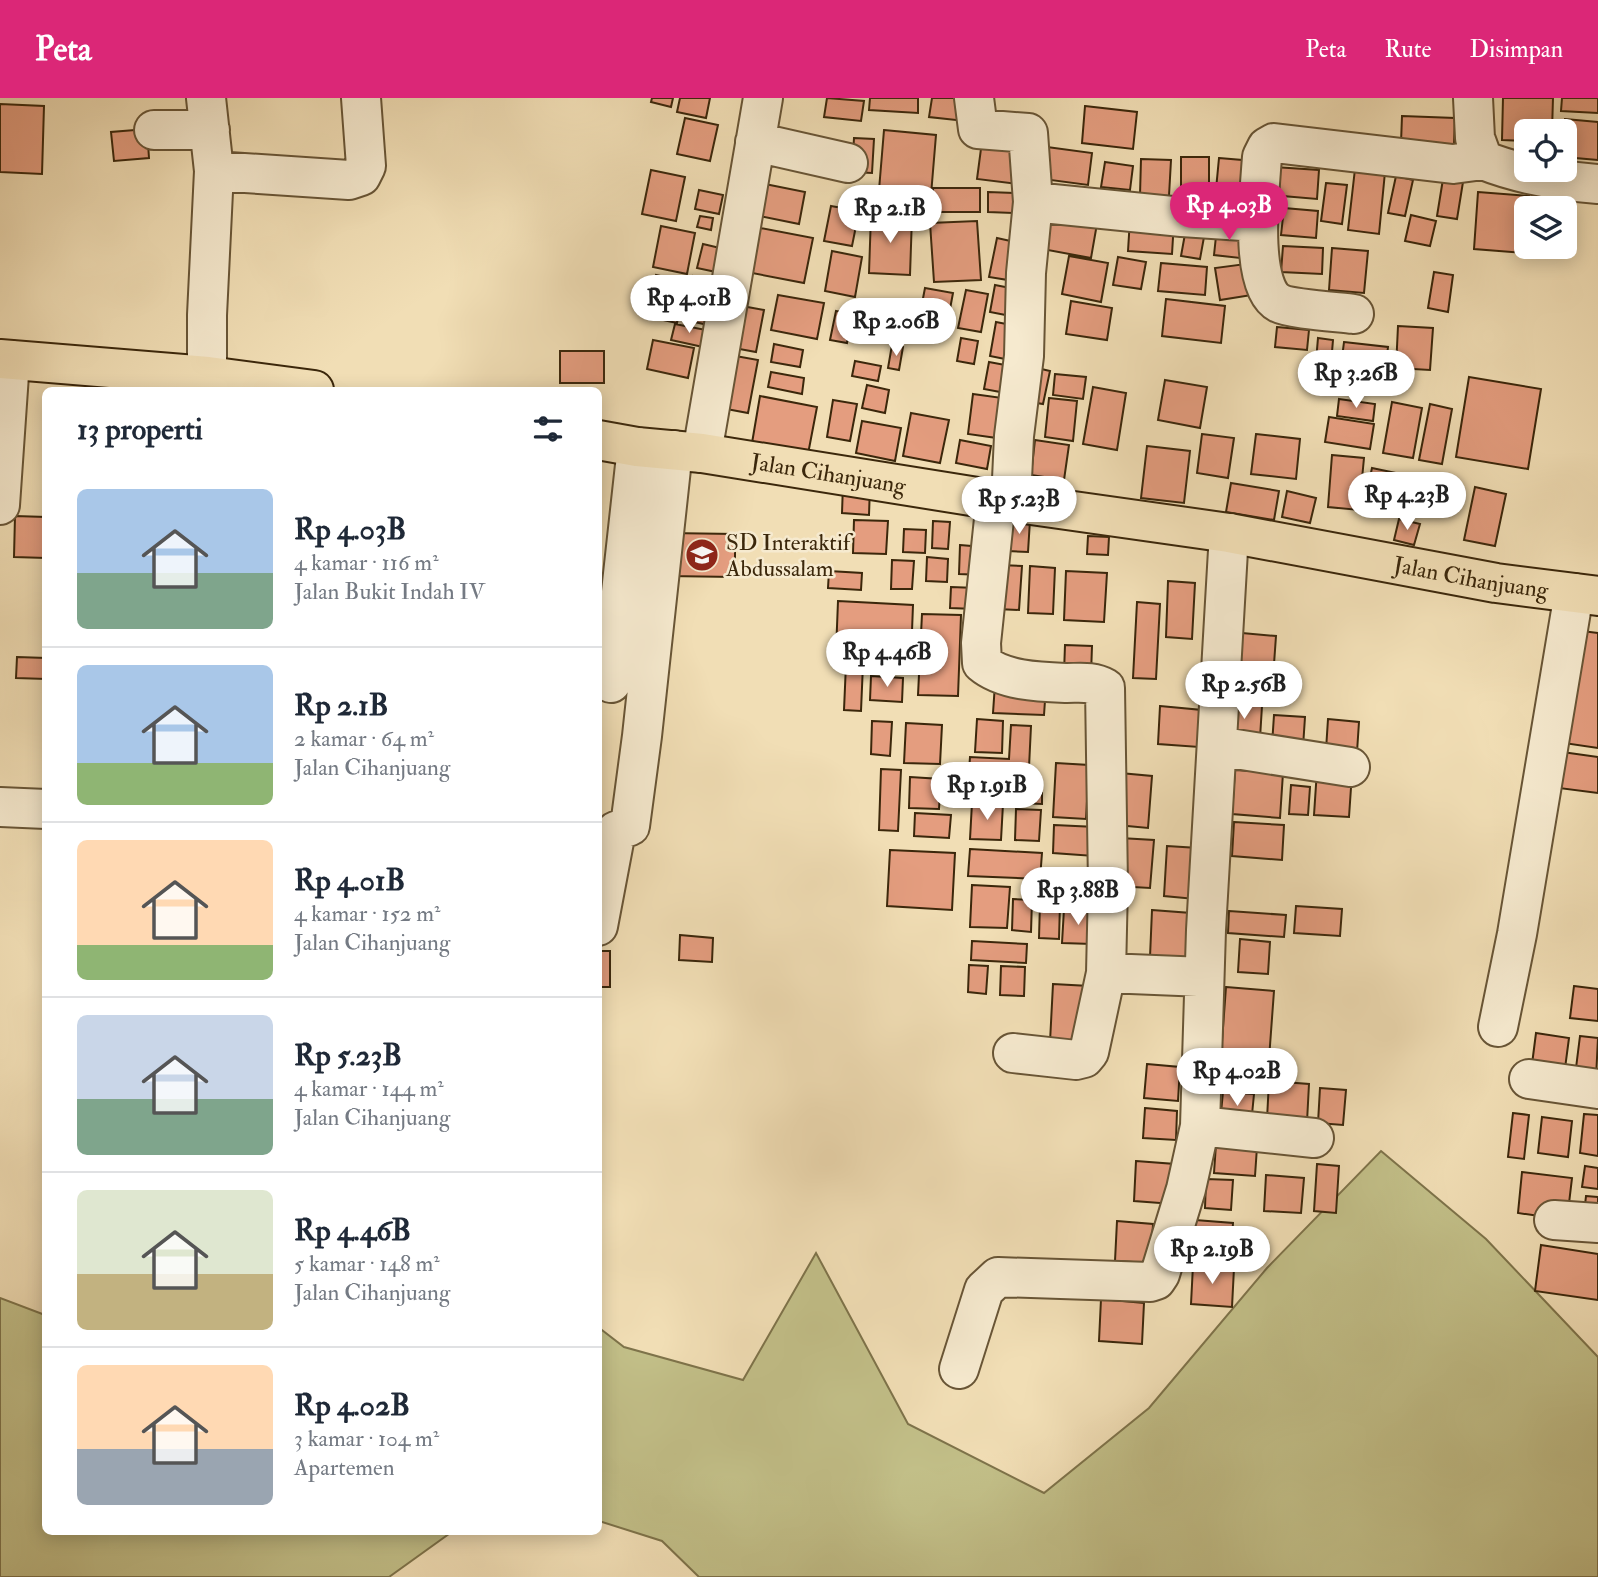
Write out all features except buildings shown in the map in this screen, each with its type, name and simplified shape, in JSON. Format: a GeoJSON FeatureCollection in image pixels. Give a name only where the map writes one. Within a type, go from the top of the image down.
{"type":"FeatureCollection","features":[{"type":"Feature","properties":{"kind":"main road"},"geometry":{"type":"LineString","coordinates":[[5,359],[97,379],[268,387]]}},
{"type":"Feature","properties":{"kind":"main road","name":"Jalan Cihanjuang"},"geometry":{"type":"LineString","coordinates":[[602,441],[1229,533],[1496,583],[1586,594]]}},
{"type":"Feature","properties":{"kind":"street"},"geometry":{"type":"LineString","coordinates":[[214,171],[349,180],[361,176],[366,166],[361,98]]}},
{"type":"Feature","properties":{"kind":"street"},"geometry":{"type":"LineString","coordinates":[[611,683],[755,142],[763,98]]}},
{"type":"Feature","properties":{"kind":"street"},"geometry":{"type":"LineString","coordinates":[[974,98],[978,129],[1028,133],[1033,202],[1026,273],[1024,356],[981,643],[982,663],[989,670],[1000,674],[1046,682],[1097,684],[1105,688],[1107,698],[1106,973],[1089,1052],[1084,1058],[1076,1060],[1013,1054]]}},
{"type":"Feature","properties":{"kind":"street"},"geometry":{"type":"LineString","coordinates":[[1473,98],[1475,138],[1483,160]]}},
{"type":"Feature","properties":{"kind":"street"},"geometry":{"type":"LineString","coordinates":[[154,130],[208,114],[214,171],[207,315],[207,383]]}},
{"type":"Feature","properties":{"kind":"street"},"geometry":{"type":"LineString","coordinates":[[755,142],[848,163]]}},
{"type":"Feature","properties":{"kind":"street"},"geometry":{"type":"LineString","coordinates":[[1354,314],[1280,304],[1266,289],[1258,222],[1262,157],[1274,143],[1453,164],[1483,160],[1507,170],[1567,182],[1598,184]]}},
{"type":"Feature","properties":{"kind":"street"},"geometry":{"type":"LineString","coordinates":[[1033,202],[1258,222]]}},
{"type":"Feature","properties":{"kind":"street"},"geometry":{"type":"LineString","coordinates":[[0,505],[5,359]]}},
{"type":"Feature","properties":{"kind":"street"},"geometry":{"type":"LineString","coordinates":[[602,905],[616,831],[630,826],[642,736],[671,450]]}},
{"type":"Feature","properties":{"kind":"street"},"geometry":{"type":"LineString","coordinates":[[959,1369],[984,1290],[998,1277],[1150,1282],[1156,1280],[1186,1189],[1200,1126],[1204,977],[1229,533]]}},
{"type":"Feature","properties":{"kind":"street"},"geometry":{"type":"LineString","coordinates":[[1498,1027],[1586,594]]}},
{"type":"Feature","properties":{"kind":"street"},"geometry":{"type":"LineString","coordinates":[[1217,746],[1350,767]]}},
{"type":"Feature","properties":{"kind":"street"},"geometry":{"type":"LineString","coordinates":[[0,807],[42,809]]}},
{"type":"Feature","properties":{"kind":"street"},"geometry":{"type":"LineString","coordinates":[[1106,973],[1204,977]]}},
{"type":"Feature","properties":{"kind":"street"},"geometry":{"type":"LineString","coordinates":[[1529,1079],[1598,1089]]}},
{"type":"Feature","properties":{"kind":"street"},"geometry":{"type":"LineString","coordinates":[[1200,1126],[1314,1138]]}},
{"type":"Feature","properties":{"kind":"street"},"geometry":{"type":"LineString","coordinates":[[1554,1220],[1598,1223]]}},
{"type":"Feature","properties":{"kind":"shaded area"},"geometry":{"type":"Polygon","coordinates":[[[1381,1151],[1486,1239],[1598,1357],[1598,1577],[699,1577],[662,1541],[602,1522],[602,1330],[624,1347],[743,1380],[816,1253],[908,1424],[1044,1493],[1149,1408],[1267,1268],[1381,1151]]]}},
{"type":"Feature","properties":{"kind":"shaded area"},"geometry":{"type":"Polygon","coordinates":[[[0,1298],[42,1314],[42,1535],[447,1535],[389,1577],[0,1577],[0,1298]]]}},
{"type":"Feature","properties":{"kind":"place","name":"SD Interaktif Abdussalam"},"geometry":{"type":"Point","coordinates":[702,555]}}]}
